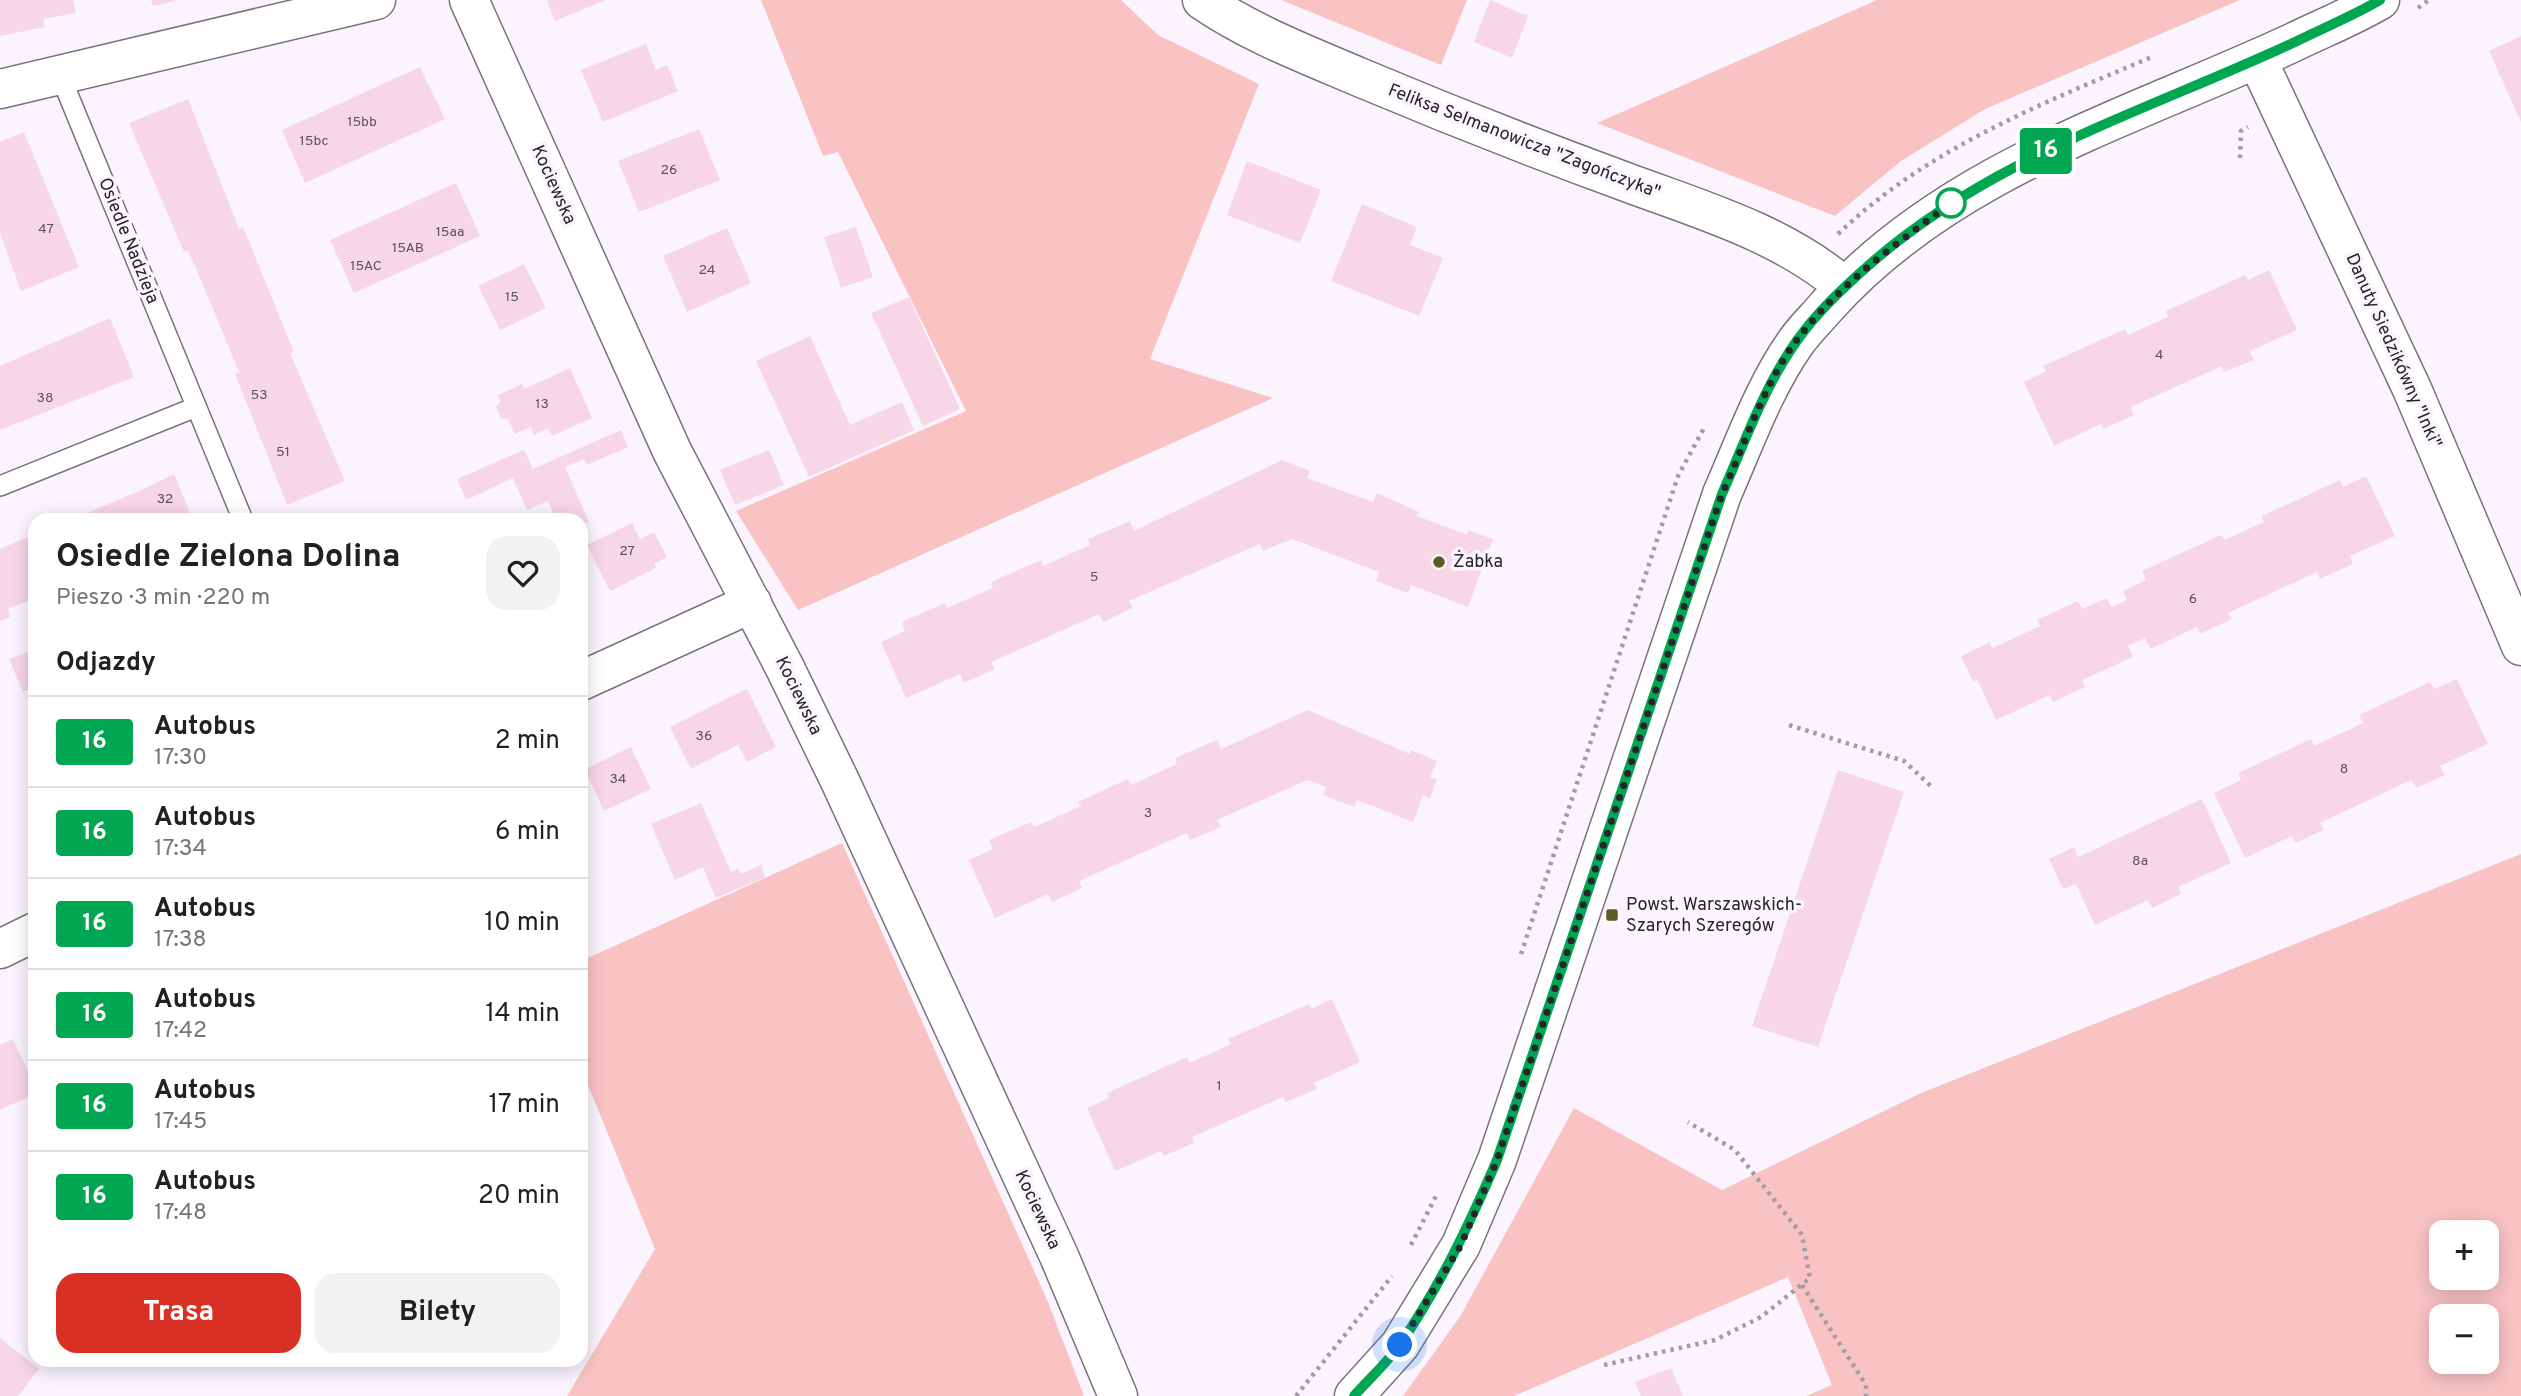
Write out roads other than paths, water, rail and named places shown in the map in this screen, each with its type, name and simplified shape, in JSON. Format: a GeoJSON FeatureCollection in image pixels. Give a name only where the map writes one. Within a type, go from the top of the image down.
{"type":"FeatureCollection","features":[{"type":"Feature","properties":{"kind":"street"},"geometry":{"type":"LineString","coordinates":[[0,89],[376,0]]}},
{"type":"Feature","properties":{"kind":"street","name":"Kociewska"},"geometry":{"type":"LineString","coordinates":[[469,0],[672,451],[752,603],[839,781],[1053,1244],[1118,1396]]}},
{"type":"Feature","properties":{"kind":"street","name":"Feliksa Selmanowicza \"Zagończyka\""},"geometry":{"type":"LineString","coordinates":[[1202,0],[1223,15],[1284,45],[1396,93],[1538,150],[1751,228],[1813,262],[1844,287]]}},
{"type":"Feature","properties":{"kind":"street"},"geometry":{"type":"LineString","coordinates":[[1354,1396],[1400,1345],[1461,1245],[1501,1148],[1722,494],[1763,401],[1796,342],[1844,287],[1895,242],[1970,190],[2057,145],[2258,59],[2380,0]]}},
{"type":"Feature","properties":{"kind":"street","name":"Danuty Siedzikówny \"Inki\""},"geometry":{"type":"LineString","coordinates":[[2258,59],[2412,389],[2521,646]]}},
{"type":"Feature","properties":{"kind":"street"},"geometry":{"type":"LineString","coordinates":[[588,678],[752,603]]}},
{"type":"Feature","properties":{"kind":"street"},"geometry":{"type":"LineString","coordinates":[[0,949],[28,936]]}},
{"type":"Feature","properties":{"kind":"lane","name":"Osiedle Nadzieja"},"geometry":{"type":"LineString","coordinates":[[60,75],[240,513]]}},
{"type":"Feature","properties":{"kind":"lane"},"geometry":{"type":"LineString","coordinates":[[0,486],[196,407]]}},
{"type":"Feature","properties":{"kind":"place","name":"Żabka"},"geometry":{"type":"Point","coordinates":[1439,562]}},
{"type":"Feature","properties":{"kind":"place","name":"Powst. Warszawskich- Szarych Szeregów"},"geometry":{"type":"Point","coordinates":[1612,915]}}]}
